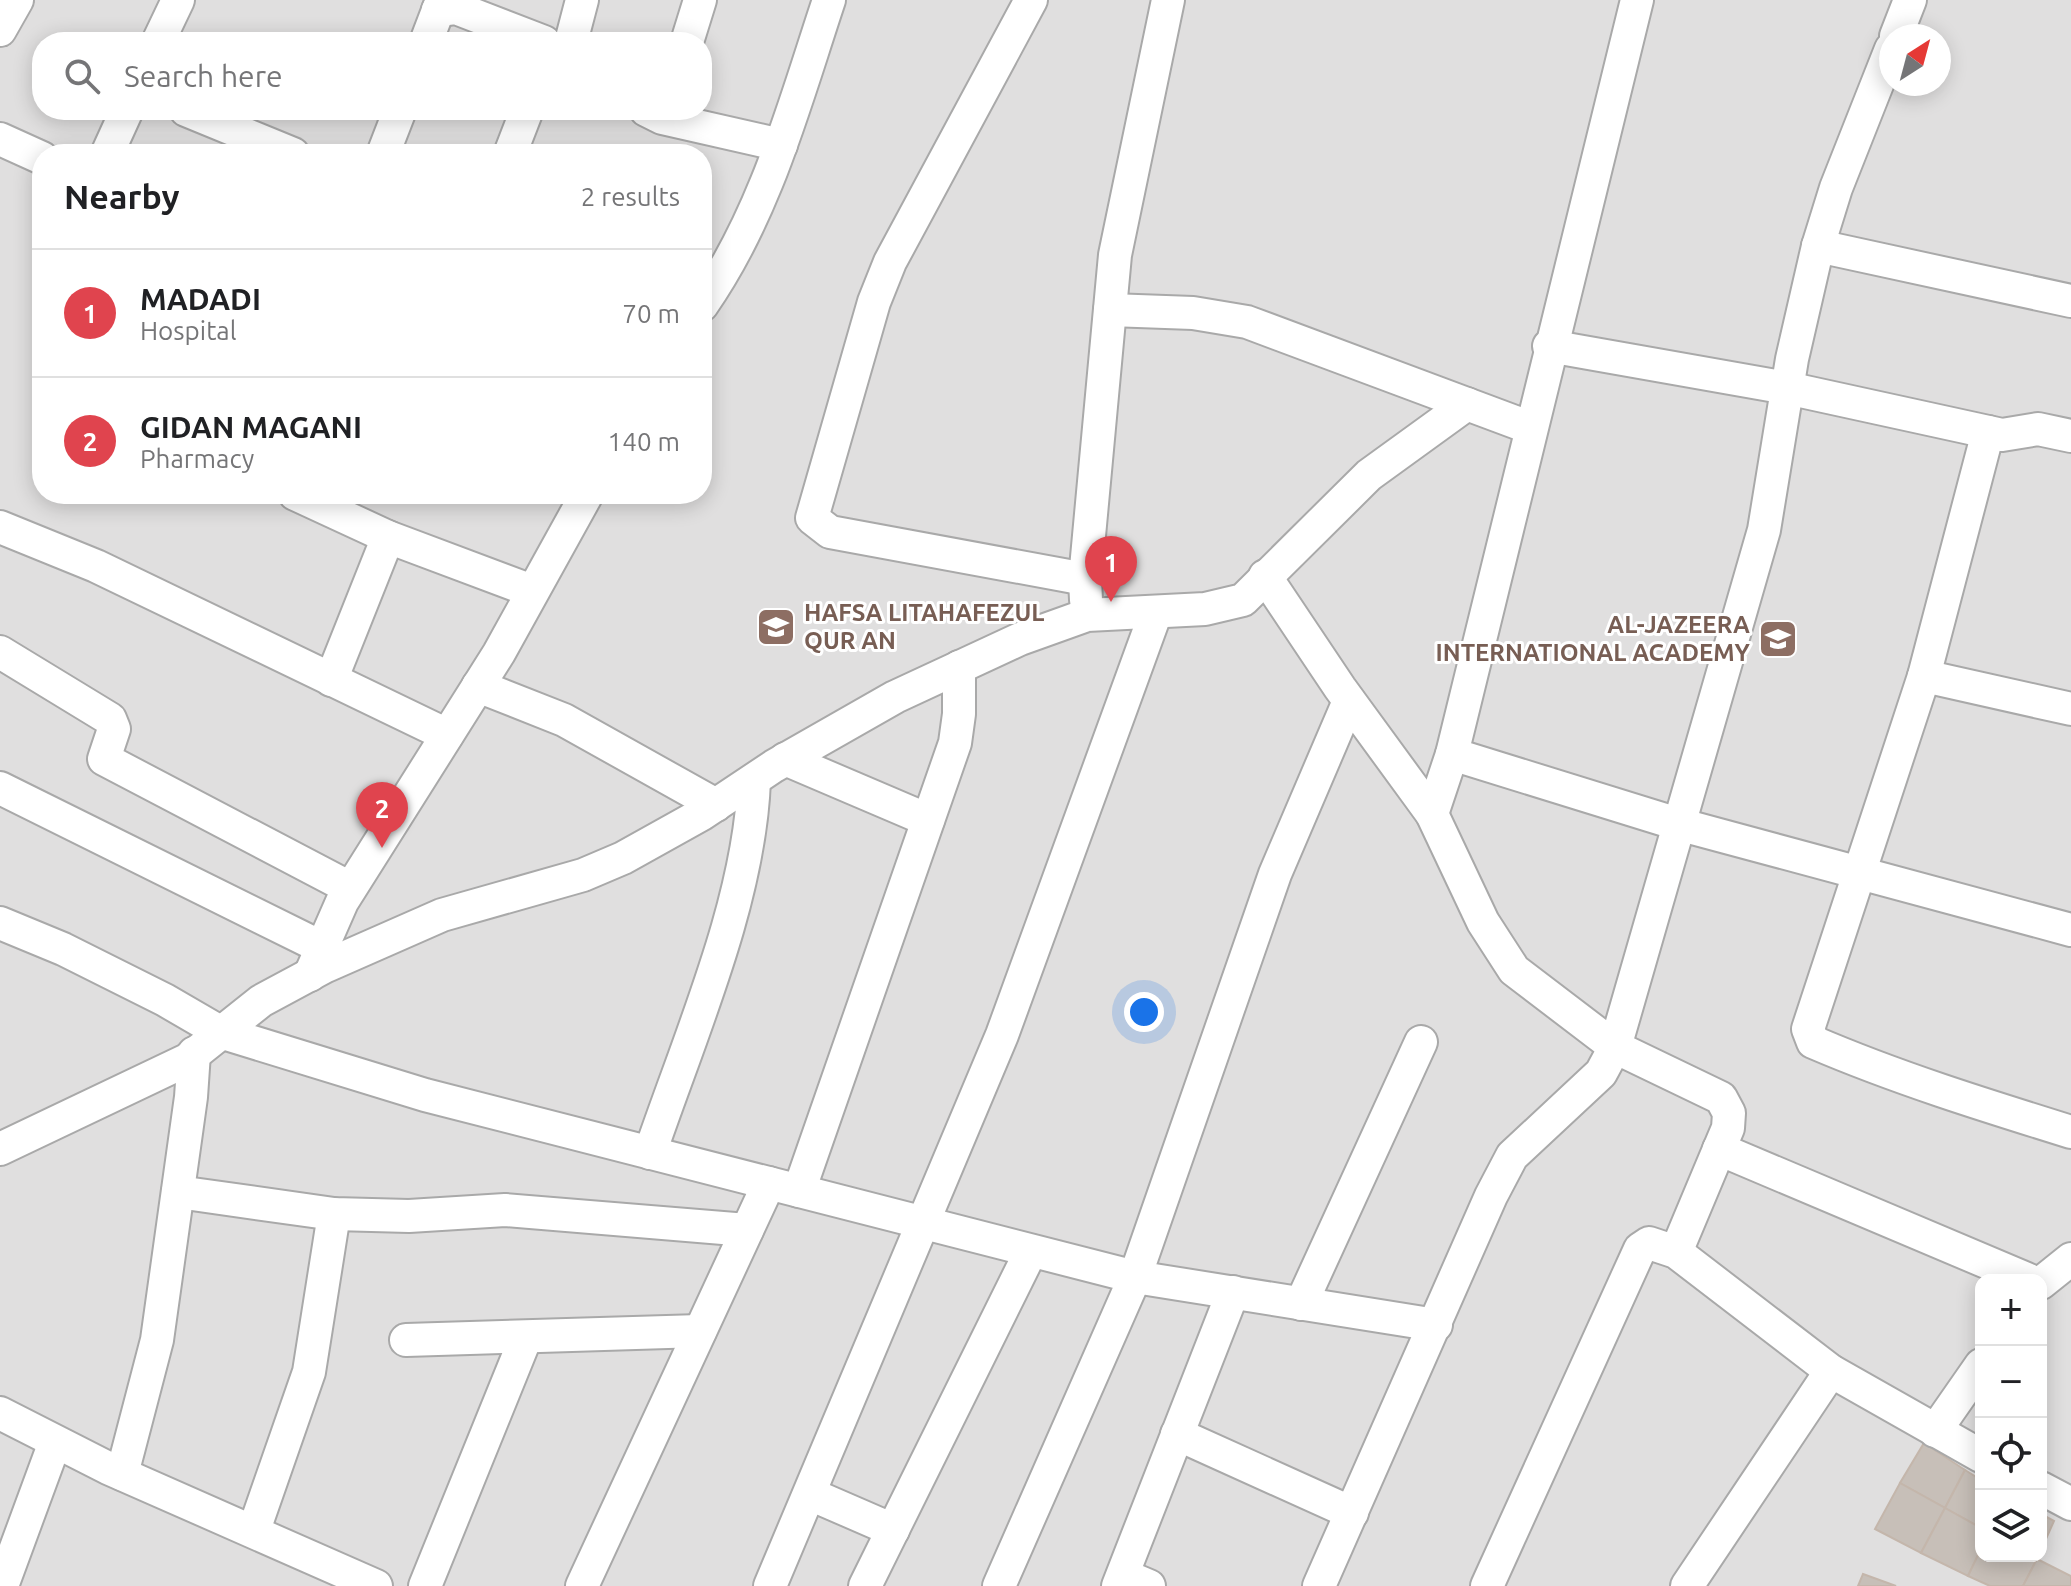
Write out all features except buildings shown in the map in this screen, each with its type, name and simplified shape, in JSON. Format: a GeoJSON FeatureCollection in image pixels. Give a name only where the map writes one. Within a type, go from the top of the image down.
{"type":"FeatureCollection","features":[{"type":"Feature","properties":{"kind":"street"},"geometry":{"type":"LineString","coordinates":[[0,30],[17,0]]}},
{"type":"Feature","properties":{"kind":"street"},"geometry":{"type":"LineString","coordinates":[[163,32],[178,0]]}},
{"type":"Feature","properties":{"kind":"street"},"geometry":{"type":"LineString","coordinates":[[574,32],[582,0]]}},
{"type":"Feature","properties":{"kind":"street"},"geometry":{"type":"LineString","coordinates":[[690,32],[700,0]]}},
{"type":"Feature","properties":{"kind":"street"},"geometry":{"type":"LineString","coordinates":[[712,284],[733,260],[781,145],[829,0]]}},
{"type":"Feature","properties":{"kind":"street"},"geometry":{"type":"LineString","coordinates":[[1031,0],[890,262],[874,302],[812,518],[830,532],[1085,579]]}},
{"type":"Feature","properties":{"kind":"street"},"geometry":{"type":"LineString","coordinates":[[1087,615],[1085,579],[1115,255],[1168,0]]}},
{"type":"Feature","properties":{"kind":"street"},"geometry":{"type":"LineString","coordinates":[[1432,814],[1452,754],[1549,346],[1637,0]]}},
{"type":"Feature","properties":{"kind":"street"},"geometry":{"type":"LineString","coordinates":[[1901,24],[1910,0]]}},
{"type":"Feature","properties":{"kind":"street"},"geometry":{"type":"LineString","coordinates":[[430,32],[440,5],[518,32]]}},
{"type":"Feature","properties":{"kind":"street"},"geometry":{"type":"LineString","coordinates":[[1319,1586],[1491,1196],[1512,1156],[1601,1073],[1615,1047],[1764,530],[1787,388],[1818,246],[1836,188],[1879,79]]}},
{"type":"Feature","properties":{"kind":"street"},"geometry":{"type":"LineString","coordinates":[[112,144],[122,120]]}},
{"type":"Feature","properties":{"kind":"street"},"geometry":{"type":"LineString","coordinates":[[210,120],[269,144]]}},
{"type":"Feature","properties":{"kind":"street"},"geometry":{"type":"LineString","coordinates":[[387,144],[396,120]]}},
{"type":"Feature","properties":{"kind":"street"},"geometry":{"type":"LineString","coordinates":[[514,144],[523,120]]}},
{"type":"Feature","properties":{"kind":"street"},"geometry":{"type":"LineString","coordinates":[[685,120],[781,145]]}},
{"type":"Feature","properties":{"kind":"street"},"geometry":{"type":"LineString","coordinates":[[0,139],[32,153]]}},
{"type":"Feature","properties":{"kind":"street"},"geometry":{"type":"LineString","coordinates":[[1818,246],[2071,301]]}},
{"type":"Feature","properties":{"kind":"street"},"geometry":{"type":"LineString","coordinates":[[1110,310],[1193,313],[1247,322],[1531,428]]}},
{"type":"Feature","properties":{"kind":"street"},"geometry":{"type":"LineString","coordinates":[[1549,346],[1787,388],[1988,432],[2018,435],[2038,429],[2071,436]]}},
{"type":"Feature","properties":{"kind":"street"},"geometry":{"type":"LineString","coordinates":[[0,1149],[194,1053],[316,961],[442,915],[597,869],[716,805],[785,759],[895,697],[1020,639],[1087,615],[1205,609],[1243,600],[1369,475],[1467,404]]}},
{"type":"Feature","properties":{"kind":"street"},"geometry":{"type":"LineString","coordinates":[[1988,432],[1924,676],[1808,1029],[1813,1042],[1981,1105],[2071,1132]]}},
{"type":"Feature","properties":{"kind":"street"},"geometry":{"type":"LineString","coordinates":[[317,504],[388,537],[532,591]]}},
{"type":"Feature","properties":{"kind":"street"},"geometry":{"type":"LineString","coordinates":[[316,961],[350,888],[478,686],[581,504]]}},
{"type":"Feature","properties":{"kind":"street"},"geometry":{"type":"LineString","coordinates":[[0,527],[96,566],[447,735]]}},
{"type":"Feature","properties":{"kind":"street"},"geometry":{"type":"LineString","coordinates":[[331,680],[388,537]]}},
{"type":"Feature","properties":{"kind":"street"},"geometry":{"type":"LineString","coordinates":[[1265,576],[1349,701],[1432,814],[1483,922],[1514,970],[1615,1047],[1721,1098],[1729,1113],[1719,1149],[1676,1252]]}},
{"type":"Feature","properties":{"kind":"street"},"geometry":{"type":"LineString","coordinates":[[770,1586],[925,1224],[1007,1021],[1156,612]]}},
{"type":"Feature","properties":{"kind":"street"},"geometry":{"type":"LineString","coordinates":[[0,652],[110,719],[114,729],[104,759],[350,888]]}},
{"type":"Feature","properties":{"kind":"street"},"geometry":{"type":"LineString","coordinates":[[582,1586],[747,1230],[784,1187],[928,820],[955,743],[959,714],[959,667]]}},
{"type":"Feature","properties":{"kind":"street"},"geometry":{"type":"LineString","coordinates":[[1924,676],[2071,709]]}},
{"type":"Feature","properties":{"kind":"street"},"geometry":{"type":"LineString","coordinates":[[478,686],[527,702],[564,720],[716,805]]}},
{"type":"Feature","properties":{"kind":"street"},"geometry":{"type":"LineString","coordinates":[[999,1586],[1135,1277],[1275,874],[1349,701]]}},
{"type":"Feature","properties":{"kind":"street"},"geometry":{"type":"LineString","coordinates":[[1452,754],[1860,876],[2071,930]]}},
{"type":"Feature","properties":{"kind":"street"},"geometry":{"type":"LineString","coordinates":[[785,759],[928,820]]}},
{"type":"Feature","properties":{"kind":"street"},"geometry":{"type":"LineString","coordinates":[[650,1153],[732,910],[753,812],[754,780]]}},
{"type":"Feature","properties":{"kind":"street"},"geometry":{"type":"LineString","coordinates":[[0,788],[316,961]]}},
{"type":"Feature","properties":{"kind":"street"},"geometry":{"type":"LineString","coordinates":[[0,923],[76,955],[220,1032],[425,1095],[1135,1277],[1436,1325]]}},
{"type":"Feature","properties":{"kind":"street"},"geometry":{"type":"LineString","coordinates":[[1301,1304],[1421,1042]]}},
{"type":"Feature","properties":{"kind":"street"},"geometry":{"type":"LineString","coordinates":[[122,1474],[157,1340],[194,1053]]}},
{"type":"Feature","properties":{"kind":"street"},"geometry":{"type":"LineString","coordinates":[[1719,1149],[2015,1274]]}},
{"type":"Feature","properties":{"kind":"street"},"geometry":{"type":"LineString","coordinates":[[178,1192],[334,1214],[409,1216],[505,1210],[747,1230]]}},
{"type":"Feature","properties":{"kind":"street"},"geometry":{"type":"LineString","coordinates":[[254,1530],[309,1372],[334,1214]]}},
{"type":"Feature","properties":{"kind":"street"},"geometry":{"type":"LineString","coordinates":[[1487,1586],[1640,1249],[1649,1243],[1676,1252],[1831,1371],[1975,1453]]}},
{"type":"Feature","properties":{"kind":"street"},"geometry":{"type":"LineString","coordinates":[[865,1586],[1031,1251]]}},
{"type":"Feature","properties":{"kind":"street"},"geometry":{"type":"LineString","coordinates":[[2047,1278],[2071,1259]]}},
{"type":"Feature","properties":{"kind":"street"},"geometry":{"type":"LineString","coordinates":[[1130,1582],[1177,1434],[1233,1292]]}},
{"type":"Feature","properties":{"kind":"street"},"geometry":{"type":"LineString","coordinates":[[406,1340],[700,1331]]}},
{"type":"Feature","properties":{"kind":"street"},"geometry":{"type":"LineString","coordinates":[[425,1586],[526,1337]]}},
{"type":"Feature","properties":{"kind":"street"},"geometry":{"type":"LineString","coordinates":[[1687,1586],[1831,1371]]}},
{"type":"Feature","properties":{"kind":"street"},"geometry":{"type":"LineString","coordinates":[[1935,1431],[1975,1374]]}},
{"type":"Feature","properties":{"kind":"street"},"geometry":{"type":"LineString","coordinates":[[0,1413],[122,1474],[376,1586]]}},
{"type":"Feature","properties":{"kind":"street"},"geometry":{"type":"LineString","coordinates":[[1177,1434],[1352,1513]]}},
{"type":"Feature","properties":{"kind":"street"},"geometry":{"type":"LineString","coordinates":[[2,1586],[55,1442]]}},
{"type":"Feature","properties":{"kind":"street"},"geometry":{"type":"LineString","coordinates":[[2045,1490],[2071,1504]]}},
{"type":"Feature","properties":{"kind":"street"},"geometry":{"type":"LineString","coordinates":[[810,1494],[893,1530]]}},
{"type":"Feature","properties":{"kind":"shaded area"},"geometry":{"type":"Polygon","coordinates":[[[0,0],[2071,0],[2071,1586],[0,1586],[0,0]]]}},
{"type":"Feature","properties":{"kind":"place","name":"MADADI"},"geometry":{"type":"Point","coordinates":[1111,602]}},
{"type":"Feature","properties":{"kind":"place","name":"HAFSA LITAHAFEZUL QUR AN"},"geometry":{"type":"Point","coordinates":[776,627]}},
{"type":"Feature","properties":{"kind":"place","name":"AL-JAZEERA INTERNATIONAL ACADEMY"},"geometry":{"type":"Point","coordinates":[1778,639]}},
{"type":"Feature","properties":{"kind":"place","name":"GIDAN MAGANI"},"geometry":{"type":"Point","coordinates":[382,848]}}]}
